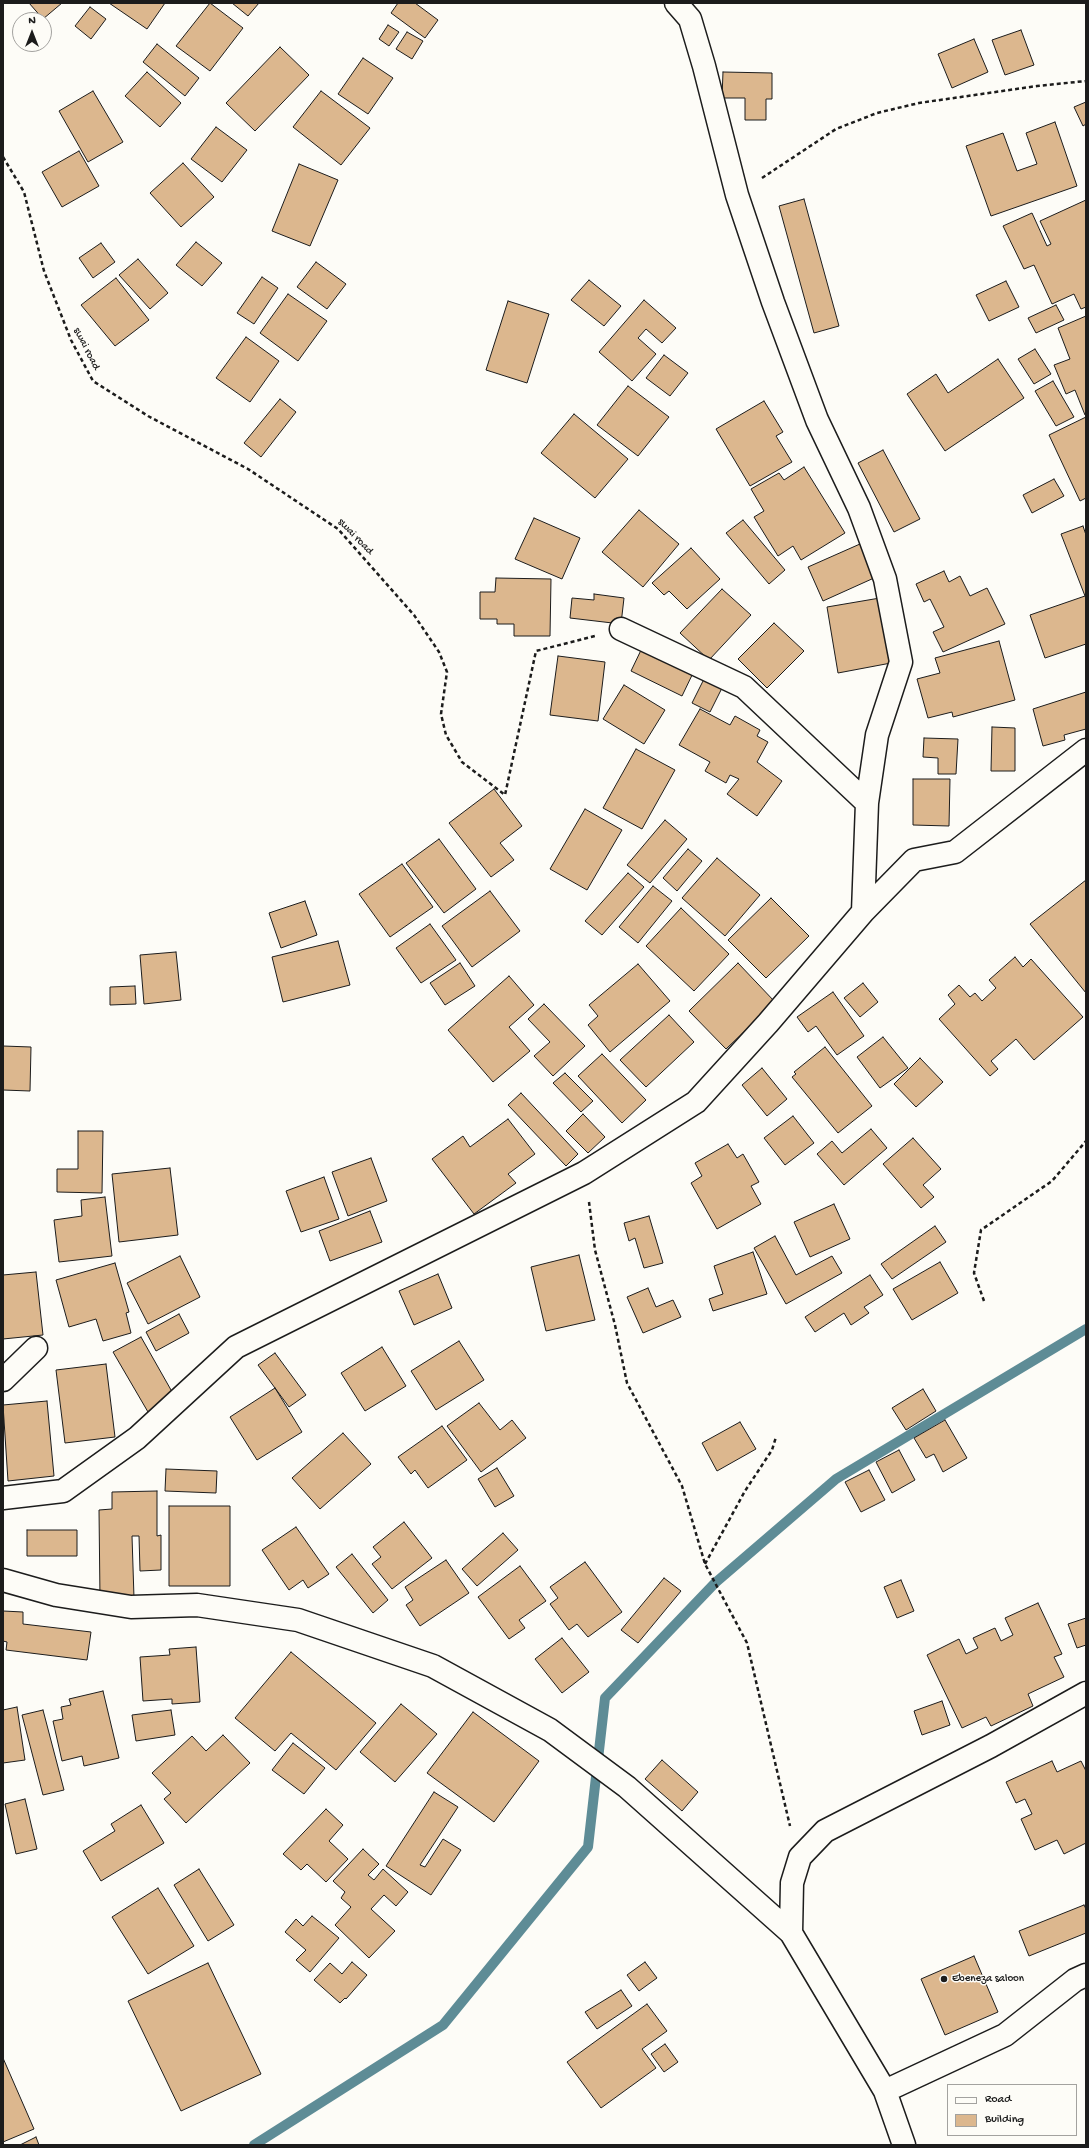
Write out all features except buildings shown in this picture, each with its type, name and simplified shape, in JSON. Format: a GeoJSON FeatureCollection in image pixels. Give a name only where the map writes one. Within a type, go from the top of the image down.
{"type":"FeatureCollection","features":[{"type":"Feature","properties":{"kind":"street"},"geometry":{"type":"LineString","coordinates":[[676,3],[690,19],[692,25],[704,66],[736,195],[773,302],[817,420],[859,508],[885,579],[901,662],[877,734],[867,803],[863,912]]}},
{"type":"Feature","properties":{"kind":"street"},"geometry":{"type":"LineString","coordinates":[[621,629],[744,687],[867,803]]}},
{"type":"Feature","properties":{"kind":"street"},"geometry":{"type":"LineString","coordinates":[[3,1498],[63,1491],[137,1438],[236,1346],[584,1173],[696,1102],[768,1023],[863,912],[914,860],[955,852],[1086,750]]}},
{"type":"Feature","properties":{"kind":"street"},"geometry":{"type":"LineString","coordinates":[[3,1380],[36,1348]]}},
{"type":"Feature","properties":{"kind":"street"},"geometry":{"type":"LineString","coordinates":[[3,1580],[56,1596],[131,1607],[197,1605],[298,1620],[433,1666],[550,1730],[627,1787],[791,1933],[885,2091],[904,2145]]}},
{"type":"Feature","properties":{"kind":"street"},"geometry":{"type":"LineString","coordinates":[[791,1933],[792,1883],[800,1858],[824,1831],[991,1746],[1086,1693]]}},
{"type":"Feature","properties":{"kind":"street"},"geometry":{"type":"LineString","coordinates":[[885,2091],[1005,2035],[1076,1980],[1086,1975]]}},
{"type":"Feature","properties":{"kind":"path"},"geometry":{"type":"LineString","coordinates":[[736,195],[836,129],[877,113],[919,103],[1037,86],[1086,81]]}},
{"type":"Feature","properties":{"kind":"path","name":"swai road"},"geometry":{"type":"LineString","coordinates":[[3,157],[24,192],[44,271],[70,340],[93,381],[148,416],[248,469],[338,528],[414,616],[439,652],[447,672],[441,714],[446,735],[462,762],[505,795],[536,651],[621,629]]}},
{"type":"Feature","properties":{"kind":"path"},"geometry":{"type":"LineString","coordinates":[[984,1301],[974,1273],[981,1230],[1052,1181],[1086,1141]]}},
{"type":"Feature","properties":{"kind":"path"},"geometry":{"type":"LineString","coordinates":[[584,1173],[595,1250],[615,1325],[627,1384],[682,1486],[705,1564],[747,1643],[783,1802],[800,1858]]}},
{"type":"Feature","properties":{"kind":"path"},"geometry":{"type":"LineString","coordinates":[[705,1564],[745,1491],[772,1450],[776,1437]]}},
{"type":"Feature","properties":{"kind":"waterway"},"geometry":{"type":"LineString","coordinates":[[254,2145],[443,2025],[588,1847],[605,1698],[715,1583],[836,1479],[1086,1329]]}},
{"type":"Feature","properties":{"kind":"place","name":"Ebeneza saloon"},"geometry":{"type":"Point","coordinates":[944,1979]}}]}
